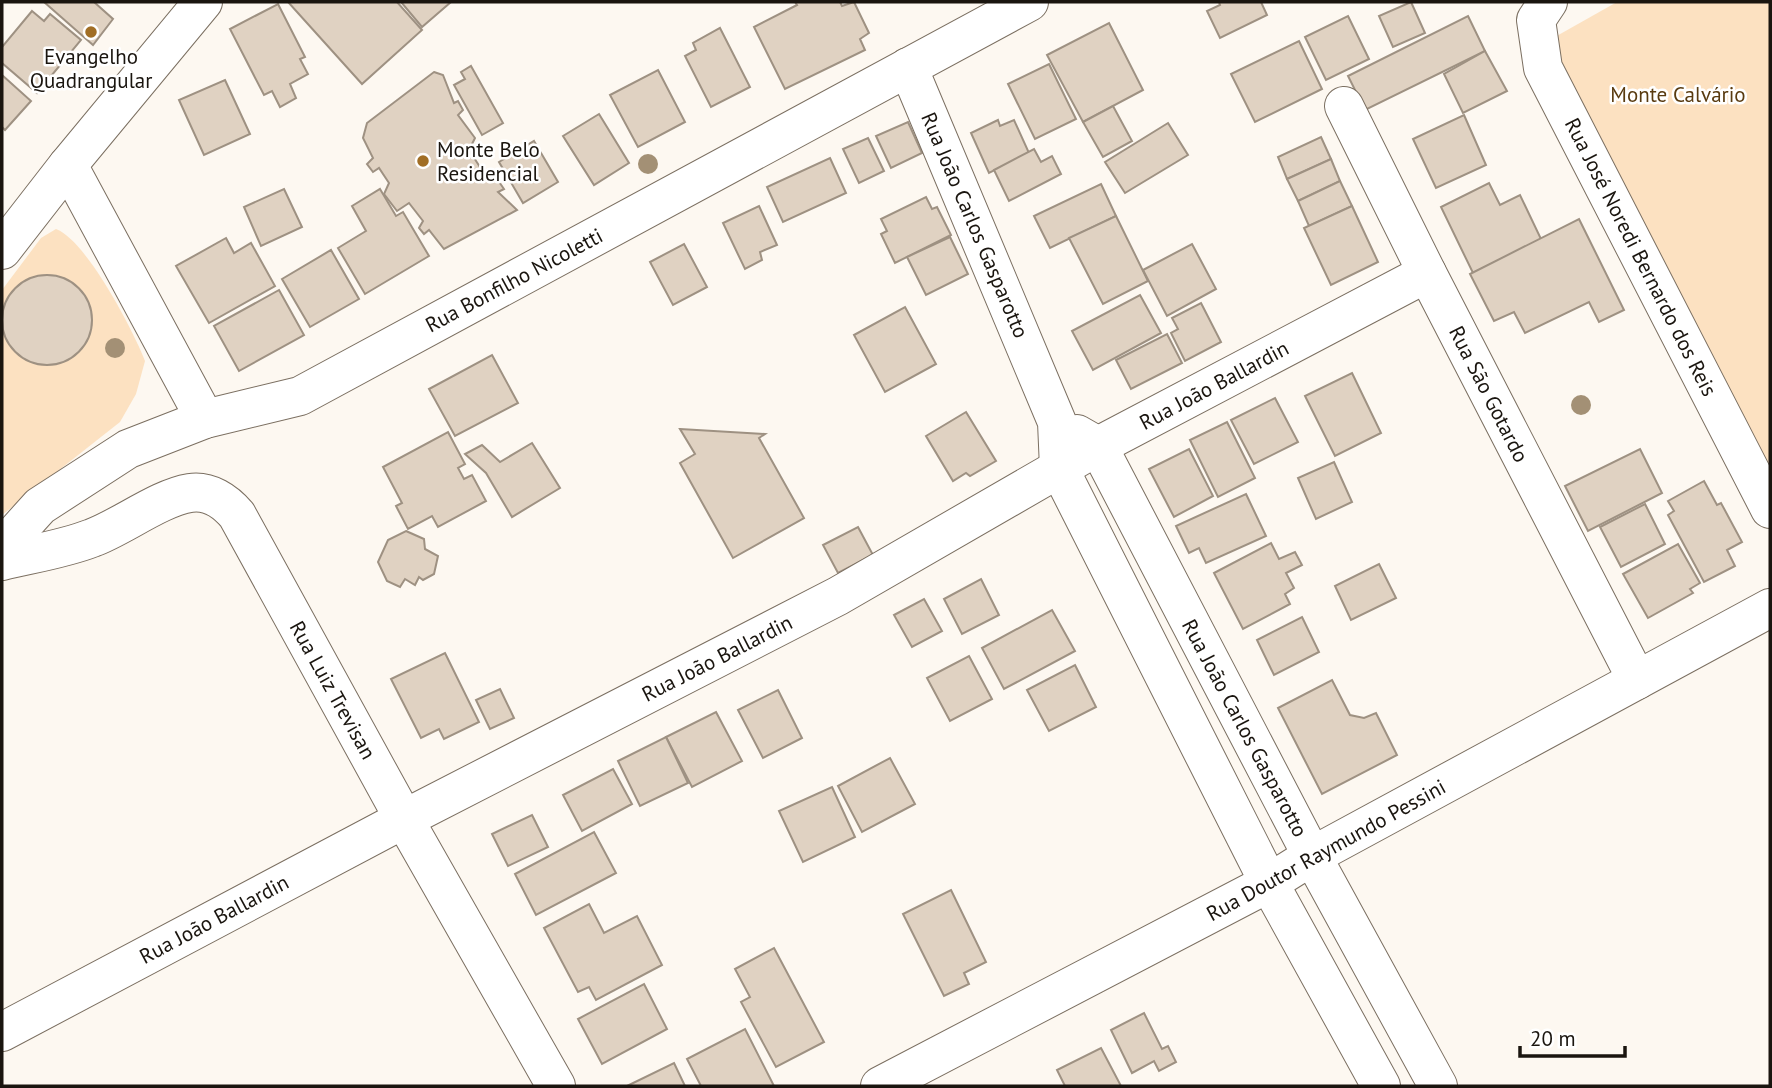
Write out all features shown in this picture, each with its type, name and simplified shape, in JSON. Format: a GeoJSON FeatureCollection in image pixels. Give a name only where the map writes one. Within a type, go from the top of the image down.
{"type":"FeatureCollection","features":[{"type":"Feature","properties":{"kind":"street"},"geometry":{"type":"LineString","coordinates":[[2,250],[68,164],[203,2]]}},
{"type":"Feature","properties":{"kind":"street","name":"Rua Bonfilho Nicoletti"},"geometry":{"type":"LineString","coordinates":[[2,548],[40,506],[128,449],[205,419],[300,396],[1028,2]]}},
{"type":"Feature","properties":{"kind":"street","name":"Rua José Noredi Bernardo dos Reis"},"geometry":{"type":"LineString","coordinates":[[1548,2],[1536,20],[1543,68],[1770,509]]}},
{"type":"Feature","properties":{"kind":"street","name":"Rua João Carlos Gasparotto"},"geometry":{"type":"LineString","coordinates":[[908,67],[1057,422],[1059,468],[1269,883],[1381,1086]]}},
{"type":"Feature","properties":{"kind":"street","name":"Rua São Gotardo"},"geometry":{"type":"LineString","coordinates":[[1344,106],[1427,274],[1637,680]]}},
{"type":"Feature","properties":{"kind":"street"},"geometry":{"type":"LineString","coordinates":[[68,164],[205,419]]}},
{"type":"Feature","properties":{"kind":"street","name":"Rua João Ballardin"},"geometry":{"type":"LineString","coordinates":[[2,1032],[404,819],[838,596],[1098,446],[1427,274]]}},
{"type":"Feature","properties":{"kind":"street"},"geometry":{"type":"LineString","coordinates":[[1057,422],[1098,446]]}},
{"type":"Feature","properties":{"kind":"street","name":"Rua João Carlos Gasparotto"},"geometry":{"type":"LineString","coordinates":[[1098,446],[1312,856],[1438,1086]]}},
{"type":"Feature","properties":{"kind":"street","name":"Rua Luiz Trevisan"},"geometry":{"type":"LineString","coordinates":[[2,561],[90,539],[172,498],[192,492],[211,495],[227,503],[237,515],[404,819],[556,1086]]}},
{"type":"Feature","properties":{"kind":"street","name":"Rua Doutor Raymundo Pessini"},"geometry":{"type":"LineString","coordinates":[[880,1086],[1269,883],[1312,856],[1770,608]]}},
{"type":"Feature","properties":{"kind":"green space","name":"Monte Calvário"},"geometry":{"type":"Polygon","coordinates":[[[1617,2],[1770,2],[1770,481],[1546,42],[1617,2]]]}},
{"type":"Feature","properties":{"kind":"green space"},"geometry":{"type":"Polygon","coordinates":[[[56,229],[81,250],[94,267],[145,361],[136,394],[120,422],[2,515],[2,290],[41,238],[56,229]]]}},
{"type":"Feature","properties":{"kind":"building","name":"Evangelho Quadrangular"},"geometry":{"type":"Polygon","coordinates":[[[44,2],[94,2],[113,19],[93,45],[44,2]]]}},
{"type":"Feature","properties":{"kind":"building"},"geometry":{"type":"Polygon","coordinates":[[[288,2],[397,2],[422,30],[362,84],[288,2]]]}},
{"type":"Feature","properties":{"kind":"building"},"geometry":{"type":"Polygon","coordinates":[[[401,2],[451,2],[422,27],[401,2]]]}},
{"type":"Feature","properties":{"kind":"building"},"geometry":{"type":"Polygon","coordinates":[[[795,2],[840,2],[842,6],[854,2],[869,33],[860,39],[865,50],[785,89],[754,27],[797,5],[795,2]]]}},
{"type":"Feature","properties":{"kind":"building"},"geometry":{"type":"Polygon","coordinates":[[[1219,2],[1261,2],[1267,15],[1220,38],[1207,11],[1220,5],[1219,2]]]}},
{"type":"Feature","properties":{"kind":"building"},"geometry":{"type":"Polygon","coordinates":[[[1411,2],[1425,33],[1393,47],[1379,16],[1411,2]]]}},
{"type":"Feature","properties":{"kind":"building"},"geometry":{"type":"Polygon","coordinates":[[[278,4],[305,57],[300,59],[308,74],[290,84],[296,98],[280,107],[272,91],[264,95],[230,29],[278,4]]]}},
{"type":"Feature","properties":{"kind":"building"},"geometry":{"type":"Polygon","coordinates":[[[32,11],[44,21],[50,14],[81,40],[37,93],[2,63],[2,47],[32,11]]]}},
{"type":"Feature","properties":{"kind":"building"},"geometry":{"type":"Polygon","coordinates":[[[1348,16],[1369,59],[1326,80],[1305,37],[1348,16]]]}},
{"type":"Feature","properties":{"kind":"building"},"geometry":{"type":"Polygon","coordinates":[[[1468,16],[1485,51],[1365,110],[1348,76],[1468,16]]]}},
{"type":"Feature","properties":{"kind":"building"},"geometry":{"type":"Polygon","coordinates":[[[1109,23],[1143,90],[1083,122],[1047,55],[1109,23]]]}},
{"type":"Feature","properties":{"kind":"building"},"geometry":{"type":"Polygon","coordinates":[[[720,28],[750,87],[711,107],[685,56],[696,50],[693,43],[720,28]]]}},
{"type":"Feature","properties":{"kind":"building"},"geometry":{"type":"Polygon","coordinates":[[[1299,41],[1322,89],[1255,122],[1231,74],[1299,41]]]}},
{"type":"Feature","properties":{"kind":"building"},"geometry":{"type":"Polygon","coordinates":[[[1485,51],[1507,91],[1463,113],[1444,74],[1485,51]]]}},
{"type":"Feature","properties":{"kind":"building"},"geometry":{"type":"Polygon","coordinates":[[[1049,64],[1076,119],[1035,139],[1008,84],[1049,64]]]}},
{"type":"Feature","properties":{"kind":"building"},"geometry":{"type":"Polygon","coordinates":[[[471,66],[503,123],[482,135],[454,85],[465,79],[461,72],[471,66]]]}},
{"type":"Feature","properties":{"kind":"building"},"geometry":{"type":"Polygon","coordinates":[[[658,70],[685,122],[638,147],[610,95],[658,70]]]}},
{"type":"Feature","properties":{"kind":"building","name":"Monte Belo Residencial"},"geometry":{"type":"Polygon","coordinates":[[[434,72],[443,75],[454,103],[458,101],[463,110],[458,115],[475,138],[469,150],[489,181],[497,179],[504,189],[498,192],[517,210],[444,249],[429,230],[424,234],[419,228],[423,221],[409,203],[397,211],[384,194],[389,183],[379,168],[373,172],[367,164],[373,158],[363,138],[367,123],[434,72]]]}},
{"type":"Feature","properties":{"kind":"building"},"geometry":{"type":"Polygon","coordinates":[[[2,75],[31,101],[5,130],[2,127],[2,75]]]}},
{"type":"Feature","properties":{"kind":"building"},"geometry":{"type":"Polygon","coordinates":[[[225,80],[250,134],[204,155],[179,100],[225,80]]]}},
{"type":"Feature","properties":{"kind":"building"},"geometry":{"type":"Polygon","coordinates":[[[1113,106],[1132,141],[1103,157],[1083,122],[1113,106]]]}},
{"type":"Feature","properties":{"kind":"building"},"geometry":{"type":"Polygon","coordinates":[[[599,114],[629,163],[594,185],[563,136],[599,114]]]}},
{"type":"Feature","properties":{"kind":"building"},"geometry":{"type":"Polygon","coordinates":[[[1464,115],[1486,165],[1436,188],[1413,139],[1464,115]]]}},
{"type":"Feature","properties":{"kind":"building"},"geometry":{"type":"Polygon","coordinates":[[[998,120],[1000,126],[1014,120],[1029,153],[989,173],[971,133],[998,120]]]}},
{"type":"Feature","properties":{"kind":"building"},"geometry":{"type":"Polygon","coordinates":[[[908,122],[922,153],[891,168],[876,136],[908,122]]]}},
{"type":"Feature","properties":{"kind":"building"},"geometry":{"type":"Polygon","coordinates":[[[1168,123],[1188,155],[1125,193],[1105,162],[1168,123]]]}},
{"type":"Feature","properties":{"kind":"building"},"geometry":{"type":"Polygon","coordinates":[[[1321,137],[1331,159],[1287,179],[1278,157],[1321,137]]]}},
{"type":"Feature","properties":{"kind":"building"},"geometry":{"type":"Polygon","coordinates":[[[868,138],[884,171],[859,183],[843,149],[868,138]]]}},
{"type":"Feature","properties":{"kind":"building"},"geometry":{"type":"Polygon","coordinates":[[[534,141],[558,182],[523,203],[499,162],[534,141]]]}},
{"type":"Feature","properties":{"kind":"building"},"geometry":{"type":"Polygon","coordinates":[[[1034,149],[1041,162],[1052,156],[1061,174],[1009,201],[994,170],[1034,149]]]}},
{"type":"Feature","properties":{"kind":"building"},"geometry":{"type":"Polygon","coordinates":[[[830,158],[846,193],[783,222],[767,187],[830,158]]]}},
{"type":"Feature","properties":{"kind":"building"},"geometry":{"type":"Polygon","coordinates":[[[1331,159],[1340,181],[1298,201],[1287,179],[1331,159]]]}},
{"type":"Feature","properties":{"kind":"building"},"geometry":{"type":"Polygon","coordinates":[[[1340,181],[1352,206],[1309,226],[1298,201],[1340,181]]]}},
{"type":"Feature","properties":{"kind":"building"},"geometry":{"type":"Polygon","coordinates":[[[1489,183],[1500,205],[1520,195],[1541,239],[1473,273],[1441,207],[1489,183]]]}},
{"type":"Feature","properties":{"kind":"building"},"geometry":{"type":"Polygon","coordinates":[[[1101,184],[1116,216],[1050,248],[1034,216],[1101,184]]]}},
{"type":"Feature","properties":{"kind":"building"},"geometry":{"type":"Polygon","coordinates":[[[284,189],[302,227],[261,246],[244,207],[284,189]]]}},
{"type":"Feature","properties":{"kind":"building"},"geometry":{"type":"Polygon","coordinates":[[[380,189],[396,216],[403,212],[429,256],[365,294],[338,248],[366,231],[352,206],[380,189]]]}},
{"type":"Feature","properties":{"kind":"building"},"geometry":{"type":"Polygon","coordinates":[[[926,197],[932,209],[937,207],[951,235],[895,263],[881,234],[887,231],[881,219],[926,197]]]}},
{"type":"Feature","properties":{"kind":"building"},"geometry":{"type":"Polygon","coordinates":[[[759,206],[777,245],[760,252],[762,260],[745,269],[723,223],[759,206]]]}},
{"type":"Feature","properties":{"kind":"building"},"geometry":{"type":"Polygon","coordinates":[[[1352,206],[1378,262],[1331,285],[1304,228],[1352,206]]]}},
{"type":"Feature","properties":{"kind":"building"},"geometry":{"type":"Polygon","coordinates":[[[1116,216],[1148,281],[1103,304],[1069,238],[1116,216]]]}},
{"type":"Feature","properties":{"kind":"building"},"geometry":{"type":"Polygon","coordinates":[[[1579,219],[1624,310],[1599,322],[1589,302],[1525,333],[1514,312],[1494,321],[1470,274],[1579,219]]]}},
{"type":"Feature","properties":{"kind":"building"},"geometry":{"type":"Polygon","coordinates":[[[950,237],[968,274],[926,295],[907,257],[950,237]]]}},
{"type":"Feature","properties":{"kind":"building"},"geometry":{"type":"Polygon","coordinates":[[[226,238],[234,253],[251,243],[275,286],[209,323],[176,266],[226,238]]]}},
{"type":"Feature","properties":{"kind":"building"},"geometry":{"type":"Polygon","coordinates":[[[684,244],[707,287],[673,305],[650,262],[684,244]]]}},
{"type":"Feature","properties":{"kind":"building"},"geometry":{"type":"Polygon","coordinates":[[[1192,244],[1216,289],[1167,316],[1143,270],[1192,244]]]}},
{"type":"Feature","properties":{"kind":"building"},"geometry":{"type":"Polygon","coordinates":[[[331,250],[359,299],[310,327],[282,279],[331,250]]]}},
{"type":"Feature","properties":{"kind":"building"},"geometry":{"type":"Polygon","coordinates":[[[47,275],[64,278],[79,288],[89,303],[92,320],[89,337],[79,352],[64,362],[47,365],[30,362],[15,352],[5,337],[2,320],[5,303],[15,288],[30,278],[47,275]]]}},
{"type":"Feature","properties":{"kind":"building"},"geometry":{"type":"Polygon","coordinates":[[[279,290],[304,335],[239,371],[214,326],[279,290]]]}},
{"type":"Feature","properties":{"kind":"building"},"geometry":{"type":"Polygon","coordinates":[[[1140,295],[1161,333],[1093,370],[1072,331],[1140,295]]]}},
{"type":"Feature","properties":{"kind":"building"},"geometry":{"type":"Polygon","coordinates":[[[1201,303],[1221,342],[1185,361],[1171,333],[1178,329],[1172,318],[1201,303]]]}},
{"type":"Feature","properties":{"kind":"building"},"geometry":{"type":"Polygon","coordinates":[[[905,307],[936,364],[885,392],[854,335],[905,307]]]}},
{"type":"Feature","properties":{"kind":"building"},"geometry":{"type":"Polygon","coordinates":[[[1167,334],[1182,363],[1131,389],[1116,360],[1167,334]]]}},
{"type":"Feature","properties":{"kind":"building"},"geometry":{"type":"Polygon","coordinates":[[[492,355],[518,403],[455,436],[429,389],[492,355]]]}},
{"type":"Feature","properties":{"kind":"building"},"geometry":{"type":"Polygon","coordinates":[[[1352,373],[1381,433],[1335,456],[1305,396],[1352,373]]]}},
{"type":"Feature","properties":{"kind":"building"},"geometry":{"type":"Polygon","coordinates":[[[1275,398],[1298,442],[1254,464],[1231,420],[1275,398]]]}},
{"type":"Feature","properties":{"kind":"building"},"geometry":{"type":"Polygon","coordinates":[[[966,412],[996,461],[970,476],[966,473],[953,481],[926,436],[966,412]]]}},
{"type":"Feature","properties":{"kind":"building"},"geometry":{"type":"Polygon","coordinates":[[[1227,422],[1255,478],[1218,497],[1190,440],[1227,422]]]}},
{"type":"Feature","properties":{"kind":"building"},"geometry":{"type":"Polygon","coordinates":[[[680,429],[765,434],[759,438],[804,518],[733,558],[680,463],[695,454],[680,429]]]}},
{"type":"Feature","properties":{"kind":"building"},"geometry":{"type":"Polygon","coordinates":[[[448,432],[465,464],[458,468],[464,479],[472,475],[486,501],[438,527],[432,516],[408,529],[396,506],[402,503],[383,467],[448,432]]]}},
{"type":"Feature","properties":{"kind":"building"},"geometry":{"type":"Polygon","coordinates":[[[532,443],[560,488],[512,517],[486,473],[465,454],[482,445],[500,462],[532,443]]]}},
{"type":"Feature","properties":{"kind":"building"},"geometry":{"type":"Polygon","coordinates":[[[1189,449],[1213,496],[1174,517],[1149,469],[1189,449]]]}},
{"type":"Feature","properties":{"kind":"building"},"geometry":{"type":"Polygon","coordinates":[[[1640,449],[1662,493],[1588,531],[1565,486],[1640,449]]]}},
{"type":"Feature","properties":{"kind":"building"},"geometry":{"type":"Polygon","coordinates":[[[1334,462],[1352,502],[1316,519],[1298,478],[1334,462]]]}},
{"type":"Feature","properties":{"kind":"building"},"geometry":{"type":"Polygon","coordinates":[[[1704,481],[1717,505],[1721,503],[1742,542],[1727,550],[1735,566],[1704,582],[1668,515],[1674,511],[1668,501],[1704,481]]]}},
{"type":"Feature","properties":{"kind":"building"},"geometry":{"type":"Polygon","coordinates":[[[1246,494],[1266,536],[1206,563],[1199,548],[1189,553],[1176,526],[1246,494]]]}},
{"type":"Feature","properties":{"kind":"building"},"geometry":{"type":"Polygon","coordinates":[[[1645,504],[1665,544],[1621,567],[1600,527],[1645,504]]]}},
{"type":"Feature","properties":{"kind":"building"},"geometry":{"type":"Polygon","coordinates":[[[858,527],[873,555],[838,573],[823,545],[858,527]]]}},
{"type":"Feature","properties":{"kind":"building"},"geometry":{"type":"Polygon","coordinates":[[[406,531],[424,539],[425,549],[438,556],[434,574],[423,580],[419,577],[415,585],[405,579],[400,587],[387,581],[378,562],[388,540],[406,531]]]}},
{"type":"Feature","properties":{"kind":"building"},"geometry":{"type":"Polygon","coordinates":[[[1271,543],[1279,559],[1295,552],[1302,565],[1286,573],[1294,588],[1285,594],[1290,604],[1243,629],[1214,573],[1271,543]]]}},
{"type":"Feature","properties":{"kind":"building"},"geometry":{"type":"Polygon","coordinates":[[[1678,544],[1700,583],[1690,589],[1693,593],[1648,618],[1623,574],[1678,544]]]}},
{"type":"Feature","properties":{"kind":"building"},"geometry":{"type":"Polygon","coordinates":[[[1379,564],[1396,598],[1351,620],[1335,586],[1379,564]]]}},
{"type":"Feature","properties":{"kind":"building"},"geometry":{"type":"Polygon","coordinates":[[[981,579],[999,615],[962,634],[944,599],[981,579]]]}},
{"type":"Feature","properties":{"kind":"building"},"geometry":{"type":"Polygon","coordinates":[[[924,599],[942,631],[912,647],[894,615],[924,599]]]}},
{"type":"Feature","properties":{"kind":"building"},"geometry":{"type":"Polygon","coordinates":[[[1052,610],[1075,651],[1004,689],[982,648],[1052,610]]]}},
{"type":"Feature","properties":{"kind":"building"},"geometry":{"type":"Polygon","coordinates":[[[1302,617],[1319,652],[1274,675],[1257,640],[1302,617]]]}},
{"type":"Feature","properties":{"kind":"building"},"geometry":{"type":"Polygon","coordinates":[[[445,653],[479,722],[444,739],[439,729],[421,738],[391,679],[445,653]]]}},
{"type":"Feature","properties":{"kind":"building"},"geometry":{"type":"Polygon","coordinates":[[[969,656],[992,699],[950,721],[927,678],[969,656]]]}},
{"type":"Feature","properties":{"kind":"building"},"geometry":{"type":"Polygon","coordinates":[[[1075,665],[1096,707],[1049,731],[1027,690],[1075,665]]]}},
{"type":"Feature","properties":{"kind":"building"},"geometry":{"type":"Polygon","coordinates":[[[1332,680],[1350,715],[1364,718],[1376,713],[1397,755],[1322,794],[1278,708],[1332,680]]]}},
{"type":"Feature","properties":{"kind":"building"},"geometry":{"type":"Polygon","coordinates":[[[500,689],[514,718],[490,729],[476,700],[500,689]]]}},
{"type":"Feature","properties":{"kind":"building"},"geometry":{"type":"Polygon","coordinates":[[[778,690],[802,738],[763,758],[738,710],[778,690]]]}},
{"type":"Feature","properties":{"kind":"building"},"geometry":{"type":"Polygon","coordinates":[[[716,712],[742,761],[692,787],[666,737],[716,712]]]}},
{"type":"Feature","properties":{"kind":"building"},"geometry":{"type":"Polygon","coordinates":[[[666,737],[688,783],[640,806],[618,761],[666,737]]]}},
{"type":"Feature","properties":{"kind":"building"},"geometry":{"type":"Polygon","coordinates":[[[890,758],[915,804],[862,832],[838,786],[890,758]]]}},
{"type":"Feature","properties":{"kind":"building"},"geometry":{"type":"Polygon","coordinates":[[[613,769],[632,804],[582,831],[563,795],[613,769]]]}},
{"type":"Feature","properties":{"kind":"building"},"geometry":{"type":"Polygon","coordinates":[[[832,787],[855,837],[803,862],[779,811],[832,787]]]}},
{"type":"Feature","properties":{"kind":"building"},"geometry":{"type":"Polygon","coordinates":[[[532,815],[548,847],[508,866],[492,834],[532,815]]]}},
{"type":"Feature","properties":{"kind":"building"},"geometry":{"type":"Polygon","coordinates":[[[594,832],[616,873],[536,915],[515,874],[594,832]]]}},
{"type":"Feature","properties":{"kind":"building"},"geometry":{"type":"Polygon","coordinates":[[[951,890],[986,962],[964,973],[969,984],[944,996],[903,914],[951,890]]]}},
{"type":"Feature","properties":{"kind":"building"},"geometry":{"type":"Polygon","coordinates":[[[589,904],[604,933],[637,916],[662,965],[596,1000],[589,987],[578,992],[544,928],[589,904]]]}},
{"type":"Feature","properties":{"kind":"building"},"geometry":{"type":"Polygon","coordinates":[[[774,948],[824,1042],[776,1067],[741,1002],[750,997],[735,969],[774,948]]]}},
{"type":"Feature","properties":{"kind":"building"},"geometry":{"type":"Polygon","coordinates":[[[644,984],[667,1029],[602,1064],[578,1019],[644,984]]]}},
{"type":"Feature","properties":{"kind":"building"},"geometry":{"type":"Polygon","coordinates":[[[1144,1013],[1162,1049],[1168,1046],[1176,1062],[1159,1071],[1154,1061],[1132,1073],[1111,1030],[1144,1013]]]}},
{"type":"Feature","properties":{"kind":"building"},"geometry":{"type":"Polygon","coordinates":[[[745,1029],[774,1086],[701,1086],[687,1059],[745,1029]]]}},
{"type":"Feature","properties":{"kind":"building"},"geometry":{"type":"Polygon","coordinates":[[[1101,1048],[1121,1086],[1065,1086],[1057,1070],[1101,1048]]]}},
{"type":"Feature","properties":{"kind":"building"},"geometry":{"type":"Polygon","coordinates":[[[674,1063],[685,1086],[627,1086],[674,1063]]]}},
{"type":"Feature","properties":{"kind":"place","name":"Evangelho Quadrangular"},"geometry":{"type":"Point","coordinates":[91,32]}},
{"type":"Feature","properties":{"kind":"place","name":"Monte Belo Residencial"},"geometry":{"type":"Point","coordinates":[423,161]}}]}
